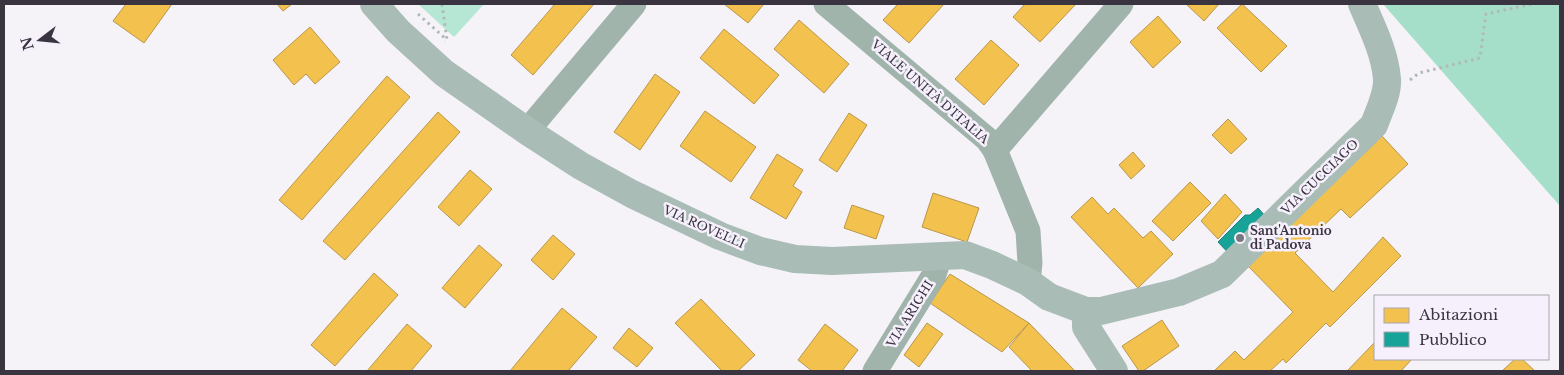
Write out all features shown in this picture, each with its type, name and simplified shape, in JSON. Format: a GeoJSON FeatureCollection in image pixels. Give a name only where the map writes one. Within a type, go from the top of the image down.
{"type":"FeatureCollection","features":[{"type":"Feature","properties":{"kind":"street","name":"VIA ROVELLI"},"geometry":{"type":"LineString","coordinates":[[374,4],[398,32],[444,72],[527,131],[580,166],[632,194],[720,236],[760,251],[795,259],[832,261],[964,255],[1028,282],[1049,297],[1086,311]]}},
{"type":"Feature","properties":{"kind":"street","name":"VIALE UNITÀ D'ITALIA"},"geometry":{"type":"LineString","coordinates":[[826,4],[987,139],[996,150],[1028,231],[1030,263],[1028,282]]}},
{"type":"Feature","properties":{"kind":"street"},"geometry":{"type":"LineString","coordinates":[[996,150],[1119,4]]}},
{"type":"Feature","properties":{"kind":"street","name":"VIA CUCCIAGO"},"geometry":{"type":"LineString","coordinates":[[1086,311],[1101,311],[1179,292],[1222,274],[1374,125],[1383,102],[1387,80],[1377,39],[1362,4]]}},
{"type":"Feature","properties":{"kind":"street"},"geometry":{"type":"LineString","coordinates":[[527,131],[632,6]]}},
{"type":"Feature","properties":{"kind":"street","name":"VIA ARIGHI"},"geometry":{"type":"LineString","coordinates":[[875,371],[934,275],[940,255]]}},
{"type":"Feature","properties":{"kind":"street"},"geometry":{"type":"LineString","coordinates":[[1086,311],[1086,327],[1114,371]]}},
{"type":"Feature","properties":{"kind":"path"},"geometry":{"type":"LineString","coordinates":[[1383,102],[1419,73],[1480,58],[1486,14],[1533,4]]}},
{"type":"Feature","properties":{"kind":"path"},"geometry":{"type":"LineString","coordinates":[[416,12],[447,40]]}},
{"type":"Feature","properties":{"kind":"green space"},"geometry":{"type":"Polygon","coordinates":[[[418,4],[484,4],[454,37],[418,4]]]}},
{"type":"Feature","properties":{"kind":"green space"},"geometry":{"type":"Polygon","coordinates":[[[1383,4],[1560,4],[1560,206],[1383,4]]]}},
{"type":"Feature","properties":{"kind":"building: Abitazioni"},"geometry":{"type":"Polygon","coordinates":[[[126,4],[172,4],[144,43],[113,21],[126,4]]]}},
{"type":"Feature","properties":{"kind":"building: Abitazioni"},"geometry":{"type":"Polygon","coordinates":[[[277,4],[292,4],[283,11],[277,4]]]}},
{"type":"Feature","properties":{"kind":"building: Abitazioni"},"geometry":{"type":"Polygon","coordinates":[[[555,4],[594,4],[533,75],[511,55],[555,4]]]}},
{"type":"Feature","properties":{"kind":"building: Abitazioni"},"geometry":{"type":"Polygon","coordinates":[[[724,4],[764,4],[748,23],[724,4]]]}},
{"type":"Feature","properties":{"kind":"building: Abitazioni"},"geometry":{"type":"Polygon","coordinates":[[[898,4],[944,4],[909,43],[883,20],[898,4]]]}},
{"type":"Feature","properties":{"kind":"building: Abitazioni"},"geometry":{"type":"Polygon","coordinates":[[[1025,4],[1076,4],[1040,42],[1013,17],[1025,4]]]}},
{"type":"Feature","properties":{"kind":"building: Abitazioni"},"geometry":{"type":"Polygon","coordinates":[[[1186,4],[1219,4],[1204,21],[1186,4]]]}},
{"type":"Feature","properties":{"kind":"building: Abitazioni"},"geometry":{"type":"Polygon","coordinates":[[[1242,4],[1287,46],[1261,72],[1217,28],[1242,4]]]}},
{"type":"Feature","properties":{"kind":"building: Abitazioni"},"geometry":{"type":"Polygon","coordinates":[[[1158,16],[1181,42],[1153,68],[1130,42],[1158,16]]]}},
{"type":"Feature","properties":{"kind":"building: Abitazioni"},"geometry":{"type":"Polygon","coordinates":[[[799,20],[849,64],[824,93],[774,49],[799,20]]]}},
{"type":"Feature","properties":{"kind":"building: Abitazioni"},"geometry":{"type":"Polygon","coordinates":[[[310,27],[340,62],[315,84],[306,74],[294,85],[273,60],[310,27]]]}},
{"type":"Feature","properties":{"kind":"building: Abitazioni"},"geometry":{"type":"Polygon","coordinates":[[[724,29],[779,75],[754,104],[700,58],[724,29]]]}},
{"type":"Feature","properties":{"kind":"building: Abitazioni"},"geometry":{"type":"Polygon","coordinates":[[[991,40],[1019,65],[984,105],[955,79],[991,40]]]}},
{"type":"Feature","properties":{"kind":"building: Abitazioni"},"geometry":{"type":"Polygon","coordinates":[[[655,74],[680,92],[640,150],[614,132],[655,74]]]}},
{"type":"Feature","properties":{"kind":"building: Abitazioni"},"geometry":{"type":"Polygon","coordinates":[[[387,76],[410,97],[302,220],[279,200],[387,76]]]}},
{"type":"Feature","properties":{"kind":"building: Abitazioni"},"geometry":{"type":"Polygon","coordinates":[[[705,111],[756,147],[731,182],[680,146],[705,111]]]}},
{"type":"Feature","properties":{"kind":"building: Abitazioni"},"geometry":{"type":"Polygon","coordinates":[[[438,112],[460,132],[345,260],[323,241],[438,112]]]}},
{"type":"Feature","properties":{"kind":"building: Abitazioni"},"geometry":{"type":"Polygon","coordinates":[[[849,113],[867,125],[837,172],[819,160],[849,113]]]}},
{"type":"Feature","properties":{"kind":"building: Abitazioni"},"geometry":{"type":"Polygon","coordinates":[[[1228,119],[1247,139],[1231,154],[1212,135],[1228,119]]]}},
{"type":"Feature","properties":{"kind":"building: Abitazioni"},"geometry":{"type":"Polygon","coordinates":[[[1382,136],[1408,164],[1350,218],[1341,209],[1295,253],[1333,292],[1383,237],[1401,256],[1330,327],[1326,323],[1286,363],[1283,359],[1270,371],[1214,371],[1235,351],[1244,360],[1293,312],[1246,264],[1382,136]]]}},
{"type":"Feature","properties":{"kind":"building: Abitazioni"},"geometry":{"type":"Polygon","coordinates":[[[1133,152],[1145,166],[1131,179],[1119,165],[1133,152]]]}},
{"type":"Feature","properties":{"kind":"building: Abitazioni"},"geometry":{"type":"Polygon","coordinates":[[[777,154],[803,170],[793,186],[802,192],[786,219],[750,198],[777,154]]]}},
{"type":"Feature","properties":{"kind":"building: Abitazioni"},"geometry":{"type":"Polygon","coordinates":[[[470,170],[492,189],[459,226],[438,207],[470,170]]]}},
{"type":"Feature","properties":{"kind":"building: Abitazioni"},"geometry":{"type":"Polygon","coordinates":[[[1190,182],[1211,203],[1173,241],[1152,221],[1190,182]]]}},
{"type":"Feature","properties":{"kind":"building: Abitazioni"},"geometry":{"type":"Polygon","coordinates":[[[933,193],[979,208],[967,242],[922,227],[933,193]]]}},
{"type":"Feature","properties":{"kind":"building: Abitazioni"},"geometry":{"type":"Polygon","coordinates":[[[1225,194],[1242,212],[1218,239],[1201,221],[1225,194]]]}},
{"type":"Feature","properties":{"kind":"building: Abitazioni"},"geometry":{"type":"Polygon","coordinates":[[[1092,197],[1108,214],[1114,208],[1143,238],[1151,231],[1173,254],[1138,288],[1071,217],[1092,197]]]}},
{"type":"Feature","properties":{"kind":"building: Abitazioni"},"geometry":{"type":"Polygon","coordinates":[[[852,205],[884,216],[876,239],[844,228],[852,205]]]}},
{"type":"Feature","properties":{"kind":"building: Abitazioni"},"geometry":{"type":"Polygon","coordinates":[[[553,235],[575,254],[553,280],[531,260],[553,235]]]}},
{"type":"Feature","properties":{"kind":"building: Abitazioni"},"geometry":{"type":"Polygon","coordinates":[[[479,245],[502,265],[465,308],[442,288],[479,245]]]}},
{"type":"Feature","properties":{"kind":"building: Abitazioni"},"geometry":{"type":"Polygon","coordinates":[[[374,273],[398,295],[335,366],[311,345],[374,273]]]}},
{"type":"Feature","properties":{"kind":"building: Abitazioni"},"geometry":{"type":"Polygon","coordinates":[[[950,274],[1029,323],[1002,352],[930,303],[950,274]]]}},
{"type":"Feature","properties":{"kind":"building: Abitazioni"},"geometry":{"type":"Polygon","coordinates":[[[701,299],[755,355],[738,371],[722,371],[675,323],[701,299]]]}},
{"type":"Feature","properties":{"kind":"building: Abitazioni"},"geometry":{"type":"Polygon","coordinates":[[[562,308],[597,337],[568,371],[510,371],[562,308]]]}},
{"type":"Feature","properties":{"kind":"building: Abitazioni"},"geometry":{"type":"Polygon","coordinates":[[[1162,320],[1179,346],[1143,371],[1139,371],[1122,346],[1162,320]]]}},
{"type":"Feature","properties":{"kind":"building: Abitazioni"},"geometry":{"type":"Polygon","coordinates":[[[927,323],[943,334],[919,367],[904,355],[927,323]]]}},
{"type":"Feature","properties":{"kind":"building: Abitazioni"},"geometry":{"type":"Polygon","coordinates":[[[1029,323],[1075,371],[1032,371],[1009,347],[1029,323]]]}},
{"type":"Feature","properties":{"kind":"building: Abitazioni"},"geometry":{"type":"Polygon","coordinates":[[[407,324],[432,346],[411,371],[367,371],[407,324]]]}},
{"type":"Feature","properties":{"kind":"building: Abitazioni"},"geometry":{"type":"Polygon","coordinates":[[[825,324],[858,350],[842,371],[812,371],[798,360],[825,324]]]}},
{"type":"Feature","properties":{"kind":"building: Abitazioni"},"geometry":{"type":"Polygon","coordinates":[[[629,328],[653,348],[637,367],[613,348],[629,328]]]}},
{"type":"Feature","properties":{"kind":"building: Abitazioni"},"geometry":{"type":"Polygon","coordinates":[[[1374,343],[1374,360],[1411,360],[1401,371],[1347,371],[1374,343]]]}},
{"type":"Feature","properties":{"kind":"building: Abitazioni"},"geometry":{"type":"Polygon","coordinates":[[[1514,360],[1523,360],[1535,371],[1502,371],[1514,360]]]}},
{"type":"Feature","properties":{"kind":"building: Pubblico","name":"Sant'Antonio di Padova"},"geometry":{"type":"Polygon","coordinates":[[[1258,208],[1268,219],[1235,260],[1218,242],[1245,215],[1250,215],[1258,208]]]}},
{"type":"Feature","properties":{"kind":"place","name":"Sant'Antonio di Padova"},"geometry":{"type":"Point","coordinates":[1240,238]}}]}
